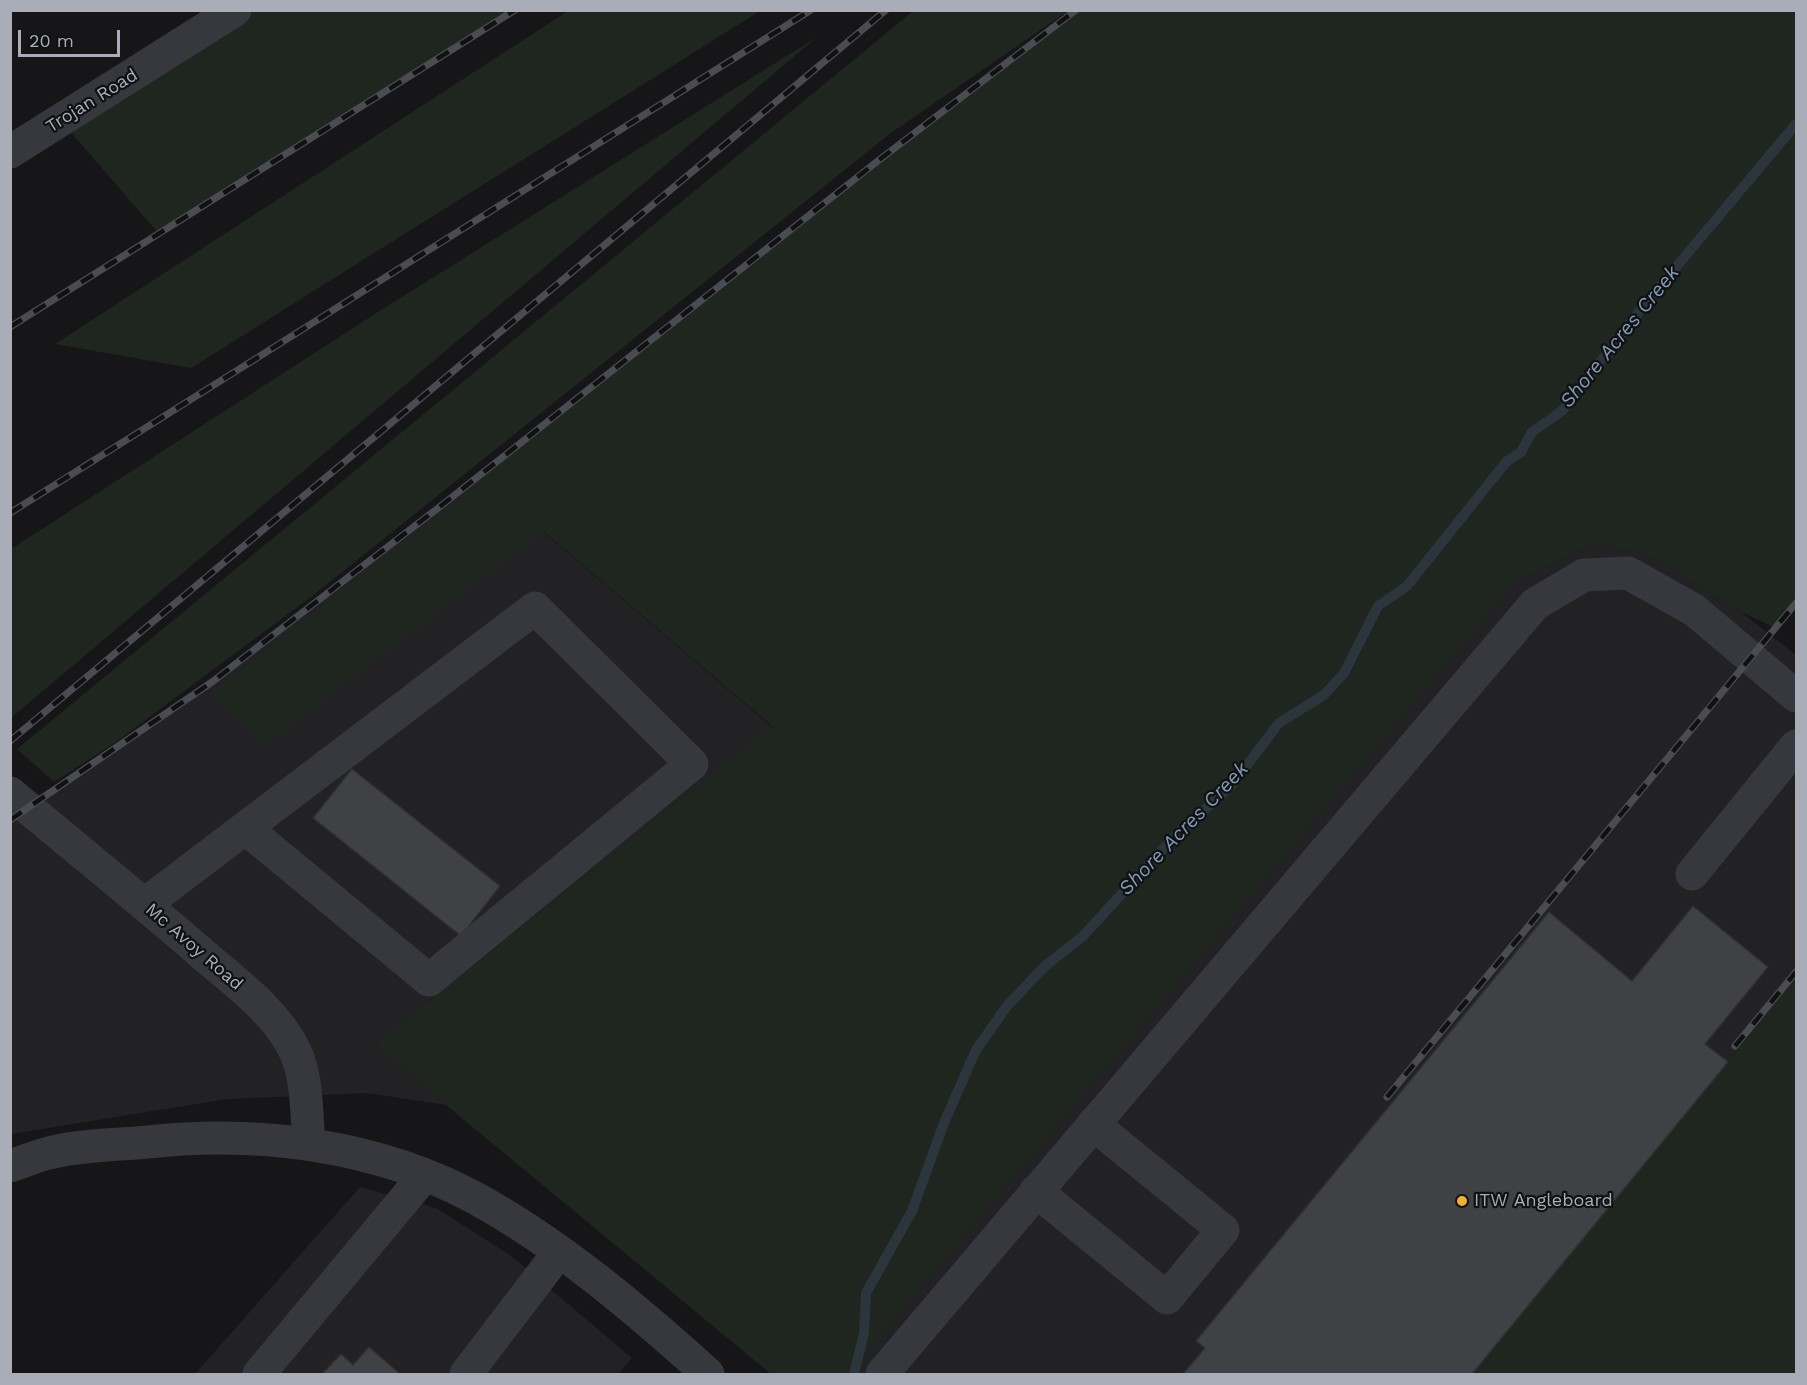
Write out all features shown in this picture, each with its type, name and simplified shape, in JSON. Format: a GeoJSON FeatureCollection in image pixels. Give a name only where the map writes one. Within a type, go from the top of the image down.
{"type":"FeatureCollection","features":[{"type":"Feature","properties":{"kind":"street","name":"Trojan Road"},"geometry":{"type":"LineString","coordinates":[[10,152],[235,10]]}},
{"type":"Feature","properties":{"kind":"street"},"geometry":{"type":"LineString","coordinates":[[882,1374],[1535,604],[1584,575],[1628,573],[1694,610],[1797,696]]}},
{"type":"Feature","properties":{"kind":"street"},"geometry":{"type":"LineString","coordinates":[[145,904],[534,608],[692,764],[429,980],[245,828]]}},
{"type":"Feature","properties":{"kind":"street"},"geometry":{"type":"LineString","coordinates":[[1692,874],[1797,746]]}},
{"type":"Feature","properties":{"kind":"street","name":"Mc Avoy Road"},"geometry":{"type":"LineString","coordinates":[[10,793],[145,904],[254,999],[282,1031],[294,1049],[303,1077],[309,1143]]}},
{"type":"Feature","properties":{"kind":"street"},"geometry":{"type":"LineString","coordinates":[[1036,1191],[1167,1298],[1223,1230],[1093,1124]]}},
{"type":"Feature","properties":{"kind":"street"},"geometry":{"type":"LineString","coordinates":[[10,1166],[50,1152],[198,1137],[309,1143],[378,1160],[424,1176],[477,1199],[559,1252],[674,1363],[708,1374]]}},
{"type":"Feature","properties":{"kind":"street"},"geometry":{"type":"LineString","coordinates":[[259,1374],[424,1176]]}},
{"type":"Feature","properties":{"kind":"street"},"geometry":{"type":"LineString","coordinates":[[466,1374],[559,1252]]}},
{"type":"Feature","properties":{"kind":"shaded area"},"geometry":{"type":"Polygon","coordinates":[[[235,11],[510,11],[159,234],[61,121],[235,11]]]}},
{"type":"Feature","properties":{"kind":"shaded area"},"geometry":{"type":"Polygon","coordinates":[[[568,11],[760,11],[191,368],[55,344],[568,11]]]}},
{"type":"Feature","properties":{"kind":"shaded area"},"geometry":{"type":"Polygon","coordinates":[[[913,11],[1068,11],[891,133],[311,597],[116,742],[54,782],[17,749],[913,11]]]}},
{"type":"Feature","properties":{"kind":"shaded area"},"geometry":{"type":"Polygon","coordinates":[[[1076,11],[1796,11],[1796,603],[1776,628],[1741,612],[1649,555],[1597,543],[1517,580],[848,1374],[771,1374],[446,1105],[376,1043],[773,727],[543,531],[265,745],[211,692],[483,481],[478,476],[879,160],[1076,11]]]}},
{"type":"Feature","properties":{"kind":"shaded area"},"geometry":{"type":"Polygon","coordinates":[[[817,37],[11,718],[11,549],[381,310],[817,37]]]}},
{"type":"Feature","properties":{"kind":"shaded area"},"geometry":{"type":"Polygon","coordinates":[[[478,476],[773,728],[376,1043],[446,1105],[367,1093],[227,1099],[11,1134],[11,820],[212,682],[478,476]]]}},
{"type":"Feature","properties":{"kind":"shaded area"},"geometry":{"type":"Polygon","coordinates":[[[1597,543],[1649,555],[1741,612],[1796,655],[1796,977],[1472,1374],[848,1374],[1517,580],[1597,543]]]}},
{"type":"Feature","properties":{"kind":"shaded area"},"geometry":{"type":"Polygon","coordinates":[[[1796,977],[1796,1374],[1472,1374],[1796,977]]]}},
{"type":"Feature","properties":{"kind":"shaded area"},"geometry":{"type":"Polygon","coordinates":[[[360,1187],[436,1208],[510,1255],[632,1358],[618,1374],[195,1374],[360,1187]]]}},
{"type":"Feature","properties":{"kind":"building"},"geometry":{"type":"Polygon","coordinates":[[[352,769],[500,886],[461,936],[313,818],[352,769]]]}},
{"type":"Feature","properties":{"kind":"building","name":"ITW Angleboard"},"geometry":{"type":"Polygon","coordinates":[[[1693,906],[1768,967],[1705,1044],[1728,1062],[1472,1374],[1183,1374],[1205,1348],[1196,1341],[1549,912],[1632,981],[1693,906]]]}},
{"type":"Feature","properties":{"kind":"building"},"geometry":{"type":"Polygon","coordinates":[[[369,1347],[400,1374],[322,1374],[341,1354],[353,1365],[369,1347]]]}},
{"type":"Feature","properties":{"kind":"waterway","name":"Shore Acres Creek"},"geometry":{"type":"LineString","coordinates":[[854,1374],[864,1333],[866,1293],[912,1211],[944,1123],[976,1050],[1007,1006],[1044,967],[1083,936],[1176,835],[1232,785],[1279,723],[1324,695],[1344,673],[1378,606],[1407,586],[1506,462],[1521,452],[1532,432],[1562,411],[1645,304],[1796,124]]}},
{"type":"Feature","properties":{"kind":"railway"},"geometry":{"type":"LineString","coordinates":[[10,327],[515,10]]}},
{"type":"Feature","properties":{"kind":"railway"},"geometry":{"type":"LineString","coordinates":[[10,513],[811,10]]}},
{"type":"Feature","properties":{"kind":"railway"},"geometry":{"type":"LineString","coordinates":[[10,741],[886,10]]}},
{"type":"Feature","properties":{"kind":"railway"},"geometry":{"type":"LineString","coordinates":[[10,820],[212,682],[442,505],[879,160],[1076,10]]}},
{"type":"Feature","properties":{"kind":"railway"},"geometry":{"type":"LineString","coordinates":[[1387,1097],[1796,603]]}},
{"type":"Feature","properties":{"kind":"railway"},"geometry":{"type":"LineString","coordinates":[[1735,1046],[1796,972]]}},
{"type":"Feature","properties":{"kind":"place","name":"ITW Angleboard"},"geometry":{"type":"Point","coordinates":[1462,1201]}}]}
